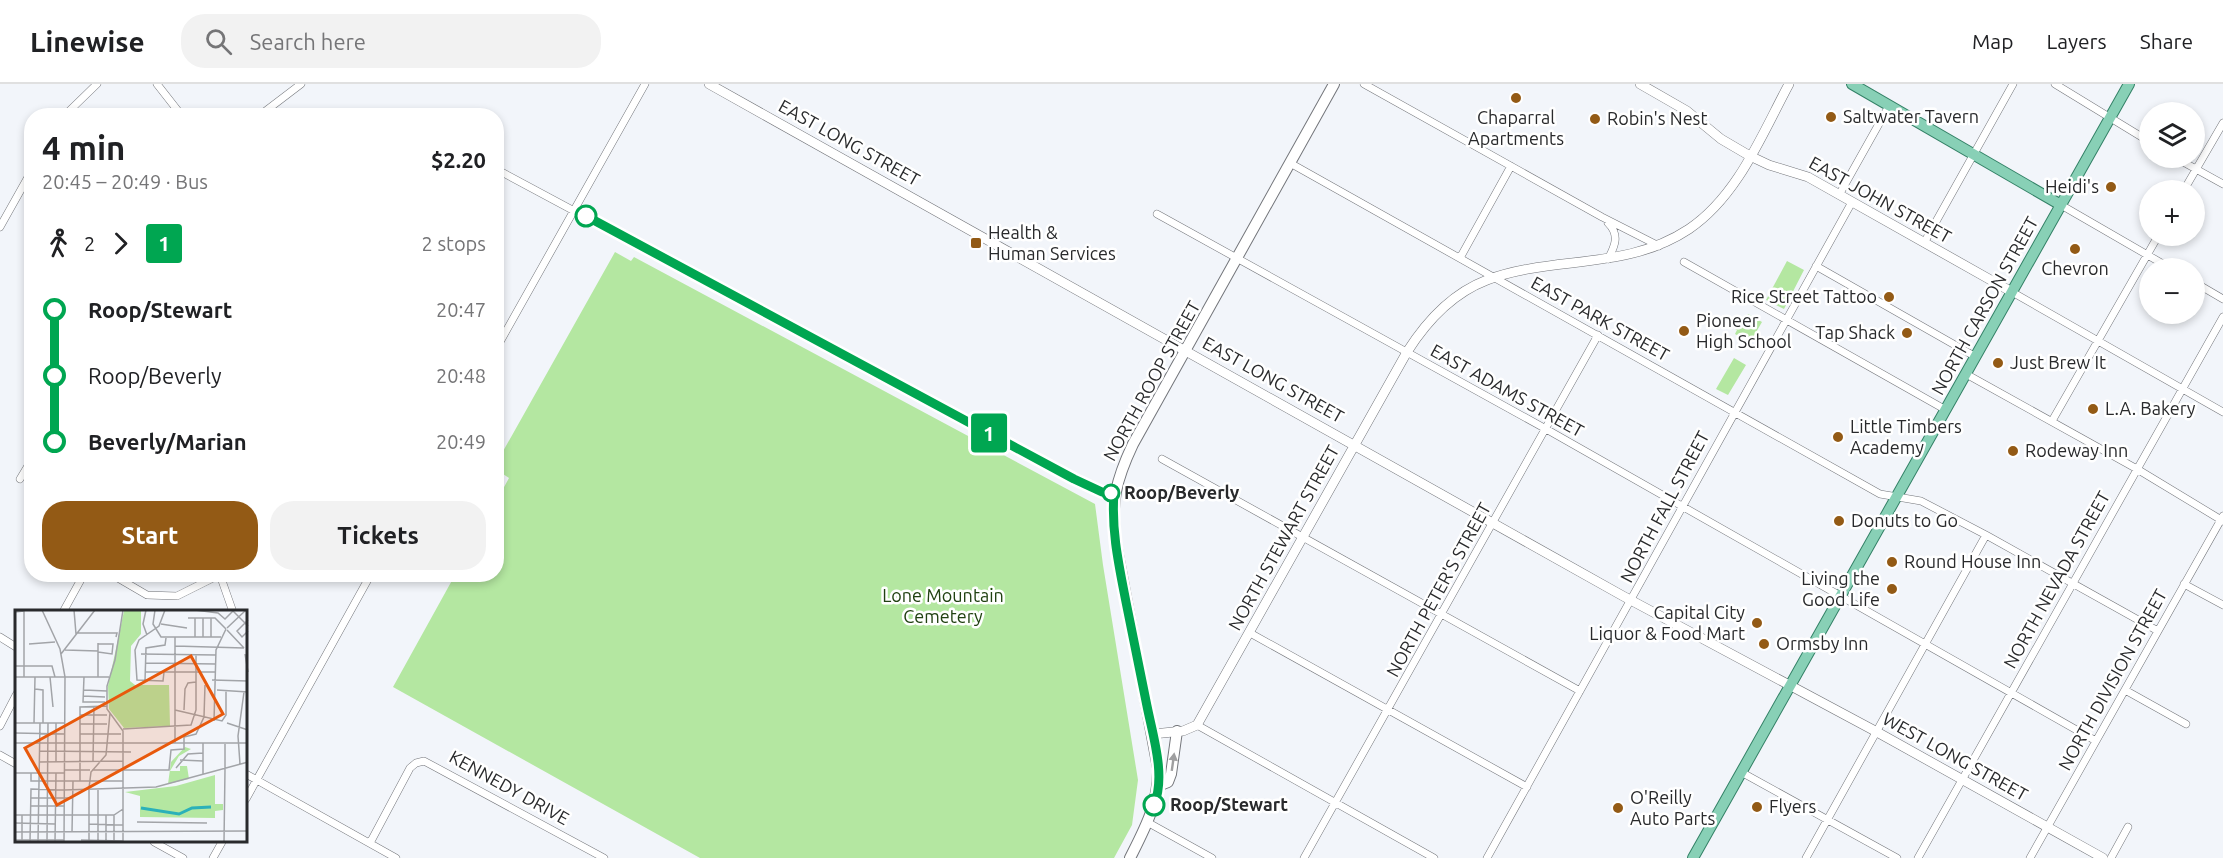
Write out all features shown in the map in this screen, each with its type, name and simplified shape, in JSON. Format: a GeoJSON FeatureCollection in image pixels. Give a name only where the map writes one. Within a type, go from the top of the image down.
{"type":"FeatureCollection","features":[{"type":"Feature","properties":{"kind":"main road","name":"NORTH ROOP STREET"},"geometry":{"type":"LineString","coordinates":[[1130,858],[1156,799],[1158,786],[1153,734],[1120,571],[1113,523],[1114,493],[1133,444],[1334,84]]}},
{"type":"Feature","properties":{"kind":"main road"},"geometry":{"type":"LineString","coordinates":[[1852,84],[2061,205]]}},
{"type":"Feature","properties":{"kind":"main road","name":"NORTH CARSON STREET"},"geometry":{"type":"LineString","coordinates":[[1693,858],[2129,84]]}},
{"type":"Feature","properties":{"kind":"main road"},"geometry":{"type":"LineString","coordinates":[[1158,786],[1168,782],[1171,774],[1177,731]]}},
{"type":"Feature","properties":{"kind":"street"},"geometry":{"type":"LineString","coordinates":[[72,108],[97,84]]}},
{"type":"Feature","properties":{"kind":"street"},"geometry":{"type":"LineString","coordinates":[[157,84],[176,108]]}},
{"type":"Feature","properties":{"kind":"street"},"geometry":{"type":"LineString","coordinates":[[504,335],[645,84]]}},
{"type":"Feature","properties":{"kind":"street","name":"EAST LONG STREET"},"geometry":{"type":"LineString","coordinates":[[709,84],[1494,524],[1790,685]]}},
{"type":"Feature","properties":{"kind":"street"},"geometry":{"type":"LineString","coordinates":[[1364,84],[1602,217],[1659,246]]}},
{"type":"Feature","properties":{"kind":"street","name":"EAST JOHN STREET"},"geometry":{"type":"LineString","coordinates":[[1640,84],[1687,111],[1721,139],[1750,156],[1769,165],[1808,177],[2012,292]]}},
{"type":"Feature","properties":{"kind":"street","name":"NORTH STEWART STREET"},"geometry":{"type":"LineString","coordinates":[[1197,726],[1407,352],[1425,327],[1461,295],[1496,278],[1531,269],[1633,255],[1659,246],[1689,229],[1706,216],[1730,188],[1789,84]]}},
{"type":"Feature","properties":{"kind":"street"},"geometry":{"type":"LineString","coordinates":[[1924,243],[2013,84]]}},
{"type":"Feature","properties":{"kind":"street"},"geometry":{"type":"LineString","coordinates":[[2055,84],[2139,135]]}},
{"type":"Feature","properties":{"kind":"street"},"geometry":{"type":"LineString","coordinates":[[269,108],[299,85]]}},
{"type":"Feature","properties":{"kind":"street"},"geometry":{"type":"LineString","coordinates":[[1839,195],[1889,106]]}},
{"type":"Feature","properties":{"kind":"street"},"geometry":{"type":"LineString","coordinates":[[2190,180],[2223,123]]}},
{"type":"Feature","properties":{"kind":"street","name":"EAST PARK STREET"},"geometry":{"type":"LineString","coordinates":[[1290,163],[1879,493],[1921,501],[1986,534],[2158,631]]}},
{"type":"Feature","properties":{"kind":"street"},"geometry":{"type":"LineString","coordinates":[[1460,258],[1511,166]]}},
{"type":"Feature","properties":{"kind":"street"},"geometry":{"type":"LineString","coordinates":[[2196,169],[2223,184]]}},
{"type":"Feature","properties":{"kind":"street"},"geometry":{"type":"LineString","coordinates":[[504,173],[1074,479],[1102,492],[1114,493]]}},
{"type":"Feature","properties":{"kind":"street"},"geometry":{"type":"LineString","coordinates":[[0,227],[24,184]]}},
{"type":"Feature","properties":{"kind":"street","name":"NORTH FALL STREET"},"geometry":{"type":"LineString","coordinates":[[1487,858],[1852,202]]}},
{"type":"Feature","properties":{"kind":"street"},"geometry":{"type":"LineString","coordinates":[[2061,205],[2152,258]]}},
{"type":"Feature","properties":{"kind":"street","name":"EAST ADAMS STREET"},"geometry":{"type":"LineString","coordinates":[[1157,214],[1546,429],[1923,645],[2096,741]]}},
{"type":"Feature","properties":{"kind":"street"},"geometry":{"type":"LineString","coordinates":[[1602,217],[1612,227],[1616,236],[1615,245],[1607,260]]}},
{"type":"Feature","properties":{"kind":"street"},"geometry":{"type":"LineString","coordinates":[[2052,421],[2152,246]]}},
{"type":"Feature","properties":{"kind":"street"},"geometry":{"type":"LineString","coordinates":[[1684,262],[1946,410]]}},
{"type":"Feature","properties":{"kind":"street"},"geometry":{"type":"LineString","coordinates":[[1816,266],[1976,357]]}},
{"type":"Feature","properties":{"kind":"street"},"geometry":{"type":"LineString","coordinates":[[2205,288],[2223,299]]}},
{"type":"Feature","properties":{"kind":"street"},"geometry":{"type":"LineString","coordinates":[[2012,292],[2223,412]]}},
{"type":"Feature","properties":{"kind":"street","name":"NORTH NEVADA STREET"},"geometry":{"type":"LineString","coordinates":[[1918,858],[2223,316]]}},
{"type":"Feature","properties":{"kind":"street","name":"NORTH PETER'S STREET"},"geometry":{"type":"LineString","coordinates":[[1304,858],[1598,336]]}},
{"type":"Feature","properties":{"kind":"street"},"geometry":{"type":"LineString","coordinates":[[1966,375],[2052,421],[2222,519]]}},
{"type":"Feature","properties":{"kind":"street"},"geometry":{"type":"LineString","coordinates":[[1162,459],[1580,691]]}},
{"type":"Feature","properties":{"kind":"street"},"geometry":{"type":"LineString","coordinates":[[20,480],[24,473]]}},
{"type":"Feature","properties":{"kind":"street","name":"NORTH DIVISION STREET"},"geometry":{"type":"LineString","coordinates":[[2030,858],[2222,519]]}},
{"type":"Feature","properties":{"kind":"street"},"geometry":{"type":"LineString","coordinates":[[1806,858],[1986,534]]}},
{"type":"Feature","properties":{"kind":"street"},"geometry":{"type":"LineString","coordinates":[[64,610],[80,582]]}},
{"type":"Feature","properties":{"kind":"street"},"geometry":{"type":"LineString","coordinates":[[125,582],[147,595],[177,596],[206,582]]}},
{"type":"Feature","properties":{"kind":"street"},"geometry":{"type":"LineString","coordinates":[[223,582],[232,610]]}},
{"type":"Feature","properties":{"kind":"street"},"geometry":{"type":"LineString","coordinates":[[248,796],[367,582]]}},
{"type":"Feature","properties":{"kind":"street"},"geometry":{"type":"LineString","coordinates":[[2184,584],[2223,605]]}},
{"type":"Feature","properties":{"kind":"street"},"geometry":{"type":"LineString","coordinates":[[1250,633],[1527,787]]}},
{"type":"Feature","properties":{"kind":"street"},"geometry":{"type":"LineString","coordinates":[[0,638],[15,646]]}},
{"type":"Feature","properties":{"kind":"street","name":"WEST LONG STREET"},"geometry":{"type":"LineString","coordinates":[[1790,685],[2103,858]]}},
{"type":"Feature","properties":{"kind":"street"},"geometry":{"type":"LineString","coordinates":[[2124,690],[2186,724]]}},
{"type":"Feature","properties":{"kind":"street"},"geometry":{"type":"LineString","coordinates":[[0,726],[15,697]]}},
{"type":"Feature","properties":{"kind":"street"},"geometry":{"type":"LineString","coordinates":[[1153,734],[1197,726],[1434,858]]}},
{"type":"Feature","properties":{"kind":"street"},"geometry":{"type":"LineString","coordinates":[[0,755],[15,763]]}},
{"type":"Feature","properties":{"kind":"street","name":"KENNEDY DRIVE"},"geometry":{"type":"LineString","coordinates":[[370,843],[410,768],[424,761],[604,858]]}},
{"type":"Feature","properties":{"kind":"street"},"geometry":{"type":"LineString","coordinates":[[1741,772],[1897,858]]}},
{"type":"Feature","properties":{"kind":"street"},"geometry":{"type":"LineString","coordinates":[[248,775],[396,858]]}},
{"type":"Feature","properties":{"kind":"street"},"geometry":{"type":"LineString","coordinates":[[1147,822],[1212,858]]}},
{"type":"Feature","properties":{"kind":"street"},"geometry":{"type":"LineString","coordinates":[[2111,858],[2128,827]]}},
{"type":"Feature","properties":{"kind":"street"},"geometry":{"type":"LineString","coordinates":[[156,843],[183,858]]}},
{"type":"Feature","properties":{"kind":"street"},"geometry":{"type":"LineString","coordinates":[[213,858],[221,843]]}},
{"type":"Feature","properties":{"kind":"green space","name":"Lone Mountain Cemetery"},"geometry":{"type":"Polygon","coordinates":[[[615,252],[631,261],[634,257],[1095,504],[1138,780],[1132,825],[1114,858],[700,858],[393,687],[451,582],[504,582],[504,487],[509,478],[504,475],[504,450],[615,252]]]}},
{"type":"Feature","properties":{"kind":"green space"},"geometry":{"type":"Polygon","coordinates":[[[1787,261],[1804,270],[1784,309],[1766,300],[1787,261]]]}},
{"type":"Feature","properties":{"kind":"green space"},"geometry":{"type":"Polygon","coordinates":[[[1748,314],[1762,322],[1752,339],[1748,341],[1735,334],[1737,330],[1735,329],[1741,318],[1745,320],[1748,314]]]}},
{"type":"Feature","properties":{"kind":"green space"},"geometry":{"type":"Polygon","coordinates":[[[1734,358],[1746,365],[1728,395],[1716,389],[1734,358]]]}},
{"type":"Feature","properties":{"kind":"bus line","name":"1"},"geometry":{"type":"LineString","coordinates":[[586,216],[1074,479],[1102,492],[1114,493],[1113,523],[1120,571],[1158,768],[1158,786],[1154,805]]}},
{"type":"Feature","properties":{"kind":"place","name":"Chaparral Apartments"},"geometry":{"type":"Point","coordinates":[1516,98]}},
{"type":"Feature","properties":{"kind":"place","name":"Saltwater Tavern"},"geometry":{"type":"Point","coordinates":[1831,117]}},
{"type":"Feature","properties":{"kind":"place","name":"Robin's Nest"},"geometry":{"type":"Point","coordinates":[1595,119]}},
{"type":"Feature","properties":{"kind":"place","name":"Heidi's"},"geometry":{"type":"Point","coordinates":[2111,187]}},
{"type":"Feature","properties":{"kind":"place","name":"Health & Human Services"},"geometry":{"type":"Point","coordinates":[976,243]}},
{"type":"Feature","properties":{"kind":"place","name":"Chevron"},"geometry":{"type":"Point","coordinates":[2075,249]}},
{"type":"Feature","properties":{"kind":"place","name":"Rice Street Tattoo"},"geometry":{"type":"Point","coordinates":[1889,297]}},
{"type":"Feature","properties":{"kind":"place","name":"Pioneer High School"},"geometry":{"type":"Point","coordinates":[1684,331]}},
{"type":"Feature","properties":{"kind":"place","name":"Tap Shack"},"geometry":{"type":"Point","coordinates":[1907,333]}},
{"type":"Feature","properties":{"kind":"place","name":"Just Brew It"},"geometry":{"type":"Point","coordinates":[1998,363]}},
{"type":"Feature","properties":{"kind":"place","name":"L.A. Bakery"},"geometry":{"type":"Point","coordinates":[2093,409]}},
{"type":"Feature","properties":{"kind":"place","name":"Little Timbers Academy"},"geometry":{"type":"Point","coordinates":[1838,437]}},
{"type":"Feature","properties":{"kind":"place","name":"Rodeway Inn"},"geometry":{"type":"Point","coordinates":[2013,451]}},
{"type":"Feature","properties":{"kind":"place","name":"Roop/Beverly"},"geometry":{"type":"Point","coordinates":[1111,493]}},
{"type":"Feature","properties":{"kind":"place","name":"Donuts to Go"},"geometry":{"type":"Point","coordinates":[1839,521]}},
{"type":"Feature","properties":{"kind":"place","name":"Round House Inn"},"geometry":{"type":"Point","coordinates":[1892,562]}},
{"type":"Feature","properties":{"kind":"place","name":"Living the Good Life"},"geometry":{"type":"Point","coordinates":[1892,589]}},
{"type":"Feature","properties":{"kind":"place","name":"Capital City Liquor & Food Mart"},"geometry":{"type":"Point","coordinates":[1757,623]}},
{"type":"Feature","properties":{"kind":"place","name":"Ormsby Inn"},"geometry":{"type":"Point","coordinates":[1764,644]}},
{"type":"Feature","properties":{"kind":"place","name":"Roop/Stewart"},"geometry":{"type":"Point","coordinates":[1154,805]}},
{"type":"Feature","properties":{"kind":"place","name":"Flyers"},"geometry":{"type":"Point","coordinates":[1757,807]}},
{"type":"Feature","properties":{"kind":"place","name":"O'Reilly Auto Parts"},"geometry":{"type":"Point","coordinates":[1618,808]}}]}
